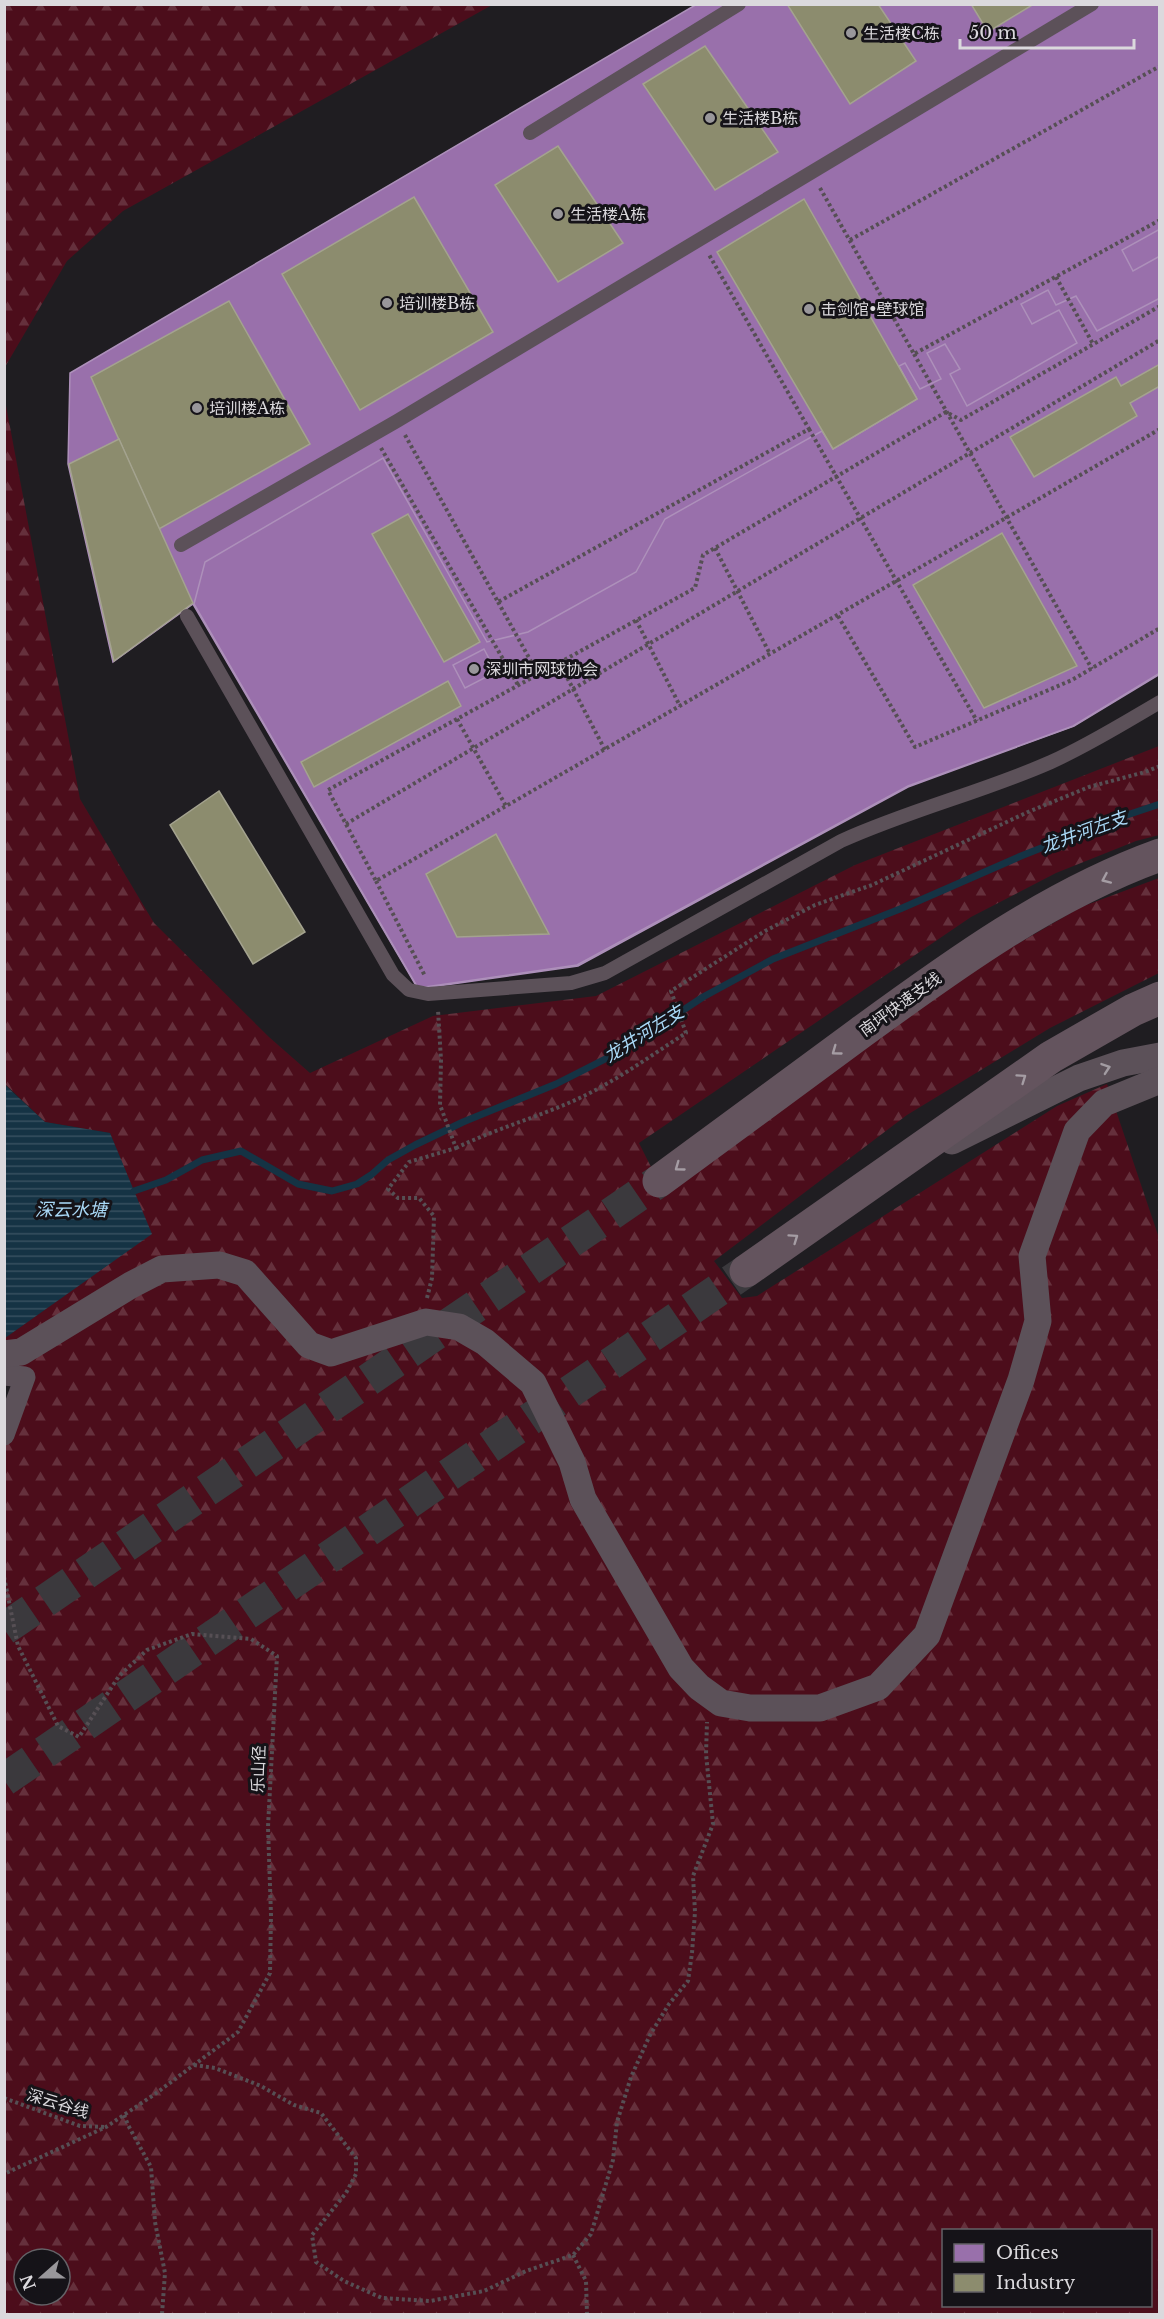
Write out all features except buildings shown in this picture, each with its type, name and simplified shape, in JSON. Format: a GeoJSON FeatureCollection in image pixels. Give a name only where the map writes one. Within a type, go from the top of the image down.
{"type":"FeatureCollection","features":[{"type":"Feature","properties":{"kind":"highway","name":"南坪快速支线"},"geometry":{"type":"LineString","coordinates":[[659,1182],[914,993],[995,937],[1077,892],[1160,855]]}},
{"type":"Feature","properties":{"kind":"highway"},"geometry":{"type":"LineString","coordinates":[[746,1271],[1051,1057],[1133,1010],[1160,998]]}},
{"type":"Feature","properties":{"kind":"street"},"geometry":{"type":"LineString","coordinates":[[884,1176],[1079,1078],[1123,1063],[1160,1056]]}},
{"type":"Feature","properties":{"kind":"street"},"geometry":{"type":"LineString","coordinates":[[4,1354],[21,1352],[131,1285],[162,1269],[219,1265],[245,1273],[309,1345],[331,1353],[426,1322],[459,1327],[476,1337],[533,1383],[572,1462],[583,1499],[681,1668],[699,1688],[721,1703],[750,1708],[820,1708],[878,1687],[927,1635],[1021,1380],[1038,1321],[1032,1256],[1077,1131],[1104,1103],[1160,1080]]}},
{"type":"Feature","properties":{"kind":"street"},"geometry":{"type":"LineString","coordinates":[[4,1375],[25,1377],[4,1435]]}},
{"type":"Feature","properties":{"kind":"lane"},"geometry":{"type":"LineString","coordinates":[[530,133],[739,4]]}},
{"type":"Feature","properties":{"kind":"lane"},"geometry":{"type":"LineString","coordinates":[[181,545],[374,435],[1092,4]]}},
{"type":"Feature","properties":{"kind":"lane"},"geometry":{"type":"LineString","coordinates":[[187,616],[393,975],[409,990],[428,994],[571,982],[604,973],[841,842],[872,827],[1049,763],[1085,746],[1160,702]]}},
{"type":"Feature","properties":{"kind":"path"},"geometry":{"type":"LineString","coordinates":[[850,240],[1160,66]]}},
{"type":"Feature","properties":{"kind":"path"},"geometry":{"type":"LineString","coordinates":[[811,172],[1092,669]]}},
{"type":"Feature","properties":{"kind":"path"},"geometry":{"type":"LineString","coordinates":[[914,354],[1160,220]]}},
{"type":"Feature","properties":{"kind":"path"},"geometry":{"type":"LineString","coordinates":[[700,239],[977,721]]}},
{"type":"Feature","properties":{"kind":"path"},"geometry":{"type":"LineString","coordinates":[[1056,277],[1093,344]]}},
{"type":"Feature","properties":{"kind":"path"},"geometry":{"type":"LineString","coordinates":[[946,412],[961,420],[1160,306]]}},
{"type":"Feature","properties":{"kind":"path"},"geometry":{"type":"LineString","coordinates":[[346,824],[1160,340]]}},
{"type":"Feature","properties":{"kind":"path"},"geometry":{"type":"LineString","coordinates":[[429,983],[328,790],[695,588],[703,555],[946,412]]}},
{"type":"Feature","properties":{"kind":"path"},"geometry":{"type":"LineString","coordinates":[[397,420],[537,674]]}},
{"type":"Feature","properties":{"kind":"path"},"geometry":{"type":"LineString","coordinates":[[498,602],[809,429]]}},
{"type":"Feature","properties":{"kind":"path"},"geometry":{"type":"LineString","coordinates":[[376,881],[1160,429]]}},
{"type":"Feature","properties":{"kind":"path"},"geometry":{"type":"LineString","coordinates":[[374,435],[518,685]]}},
{"type":"Feature","properties":{"kind":"path"},"geometry":{"type":"LineString","coordinates":[[714,548],[770,654]]}},
{"type":"Feature","properties":{"kind":"path"},"geometry":{"type":"LineString","coordinates":[[838,616],[915,747],[1072,680],[1160,628]]}},
{"type":"Feature","properties":{"kind":"path"},"geometry":{"type":"LineString","coordinates":[[636,620],[681,706]]}},
{"type":"Feature","properties":{"kind":"path"},"geometry":{"type":"LineString","coordinates":[[559,662],[605,750]]}},
{"type":"Feature","properties":{"kind":"path"},"geometry":{"type":"LineString","coordinates":[[457,719],[506,806]]}},
{"type":"Feature","properties":{"kind":"path"},"geometry":{"type":"LineString","coordinates":[[426,1322],[425,1303],[432,1278],[434,1216],[419,1198],[398,1198],[388,1189],[409,1162],[456,1148],[600,1088],[686,1033],[671,991],[765,931],[816,905],[872,885],[1089,786],[1160,766]]}},
{"type":"Feature","properties":{"kind":"path"},"geometry":{"type":"LineString","coordinates":[[438,1002],[441,1060],[440,1105],[456,1148]]}},
{"type":"Feature","properties":{"kind":"path","name":"乐山径"},"geometry":{"type":"LineString","coordinates":[[4,1577],[18,1646],[58,1726],[79,1737],[119,1676],[147,1650],[192,1634],[251,1639],[277,1656],[268,1827],[270,1973],[238,2032],[106,2127],[4,2174]]}},
{"type":"Feature","properties":{"kind":"path"},"geometry":{"type":"LineString","coordinates":[[194,2065],[214,2068],[261,2086],[294,2105],[321,2114],[356,2158],[356,2174],[346,2193],[312,2235],[316,2262],[344,2282],[382,2298],[430,2301],[484,2291],[526,2271],[573,2254],[591,2234],[613,2160],[618,2122],[631,2077],[650,2035],[669,2004],[688,1981],[695,1912],[693,1876],[713,1824],[706,1754],[707,1718],[721,1703]]}},
{"type":"Feature","properties":{"kind":"path","name":"深云谷线"},"geometry":{"type":"LineString","coordinates":[[4,2098],[80,2126],[106,2127]]}},
{"type":"Feature","properties":{"kind":"path"},"geometry":{"type":"LineString","coordinates":[[124,2115],[151,2167],[155,2222],[165,2273],[162,2314]]}},
{"type":"Feature","properties":{"kind":"path"},"geometry":{"type":"LineString","coordinates":[[573,2254],[586,2281],[587,2314]]}},
{"type":"Feature","properties":{"kind":"green space"},"geometry":{"type":"Polygon","coordinates":[[[5,4],[492,5],[123,211],[67,261],[5,367],[5,4]]]}},
{"type":"Feature","properties":{"kind":"green space"},"geometry":{"type":"Polygon","coordinates":[[[4,395],[80,799],[154,923],[269,1037],[310,1073],[433,1016],[596,996],[855,865],[1159,746],[1159,835],[1136,841],[1056,873],[971,917],[639,1143],[662,1189],[967,973],[1081,907],[1159,878],[1159,973],[1050,1028],[907,1115],[714,1261],[742,1298],[757,1296],[1057,1106],[1107,1084],[1160,1241],[1159,2314],[5,2314],[4,1435],[25,1377],[5,1375],[5,1338],[151,1234],[110,1133],[45,1122],[5,1084],[4,395]]]}},
{"type":"Feature","properties":{"kind":"water","name":"深云水塘"},"geometry":{"type":"Polygon","coordinates":[[[4,1084],[45,1122],[110,1133],[152,1234],[5,1338],[4,1084]]]}},
{"type":"Feature","properties":{"kind":"waterway","name":"龙井河左支"},"geometry":{"type":"LineString","coordinates":[[134,1191],[166,1180],[202,1160],[241,1151],[298,1184],[332,1191],[357,1184],[388,1160],[415,1145],[463,1122],[556,1084],[623,1050],[703,997],[773,959],[900,909],[1021,856],[1112,820],[1160,804]]}},
{"type":"Feature","properties":{"kind":"tunnel"},"geometry":{"type":"LineString","coordinates":[[4,1629],[659,1181]]}},
{"type":"Feature","properties":{"kind":"tunnel"},"geometry":{"type":"LineString","coordinates":[[4,1780],[746,1271]]}},
{"type":"Feature","properties":{"kind":"place","name":"生活楼C栋"},"geometry":{"type":"Point","coordinates":[851,33]}},
{"type":"Feature","properties":{"kind":"place","name":"生活楼B栋"},"geometry":{"type":"Point","coordinates":[710,118]}},
{"type":"Feature","properties":{"kind":"place","name":"生活楼A栋"},"geometry":{"type":"Point","coordinates":[558,214]}},
{"type":"Feature","properties":{"kind":"place","name":"培训楼B栋"},"geometry":{"type":"Point","coordinates":[387,303]}},
{"type":"Feature","properties":{"kind":"place","name":"击剑馆•壁球馆"},"geometry":{"type":"Point","coordinates":[809,309]}},
{"type":"Feature","properties":{"kind":"place","name":"培训楼A栋"},"geometry":{"type":"Point","coordinates":[197,408]}},
{"type":"Feature","properties":{"kind":"place","name":"深圳市网球协会"},"geometry":{"type":"Point","coordinates":[474,669]}}]}
